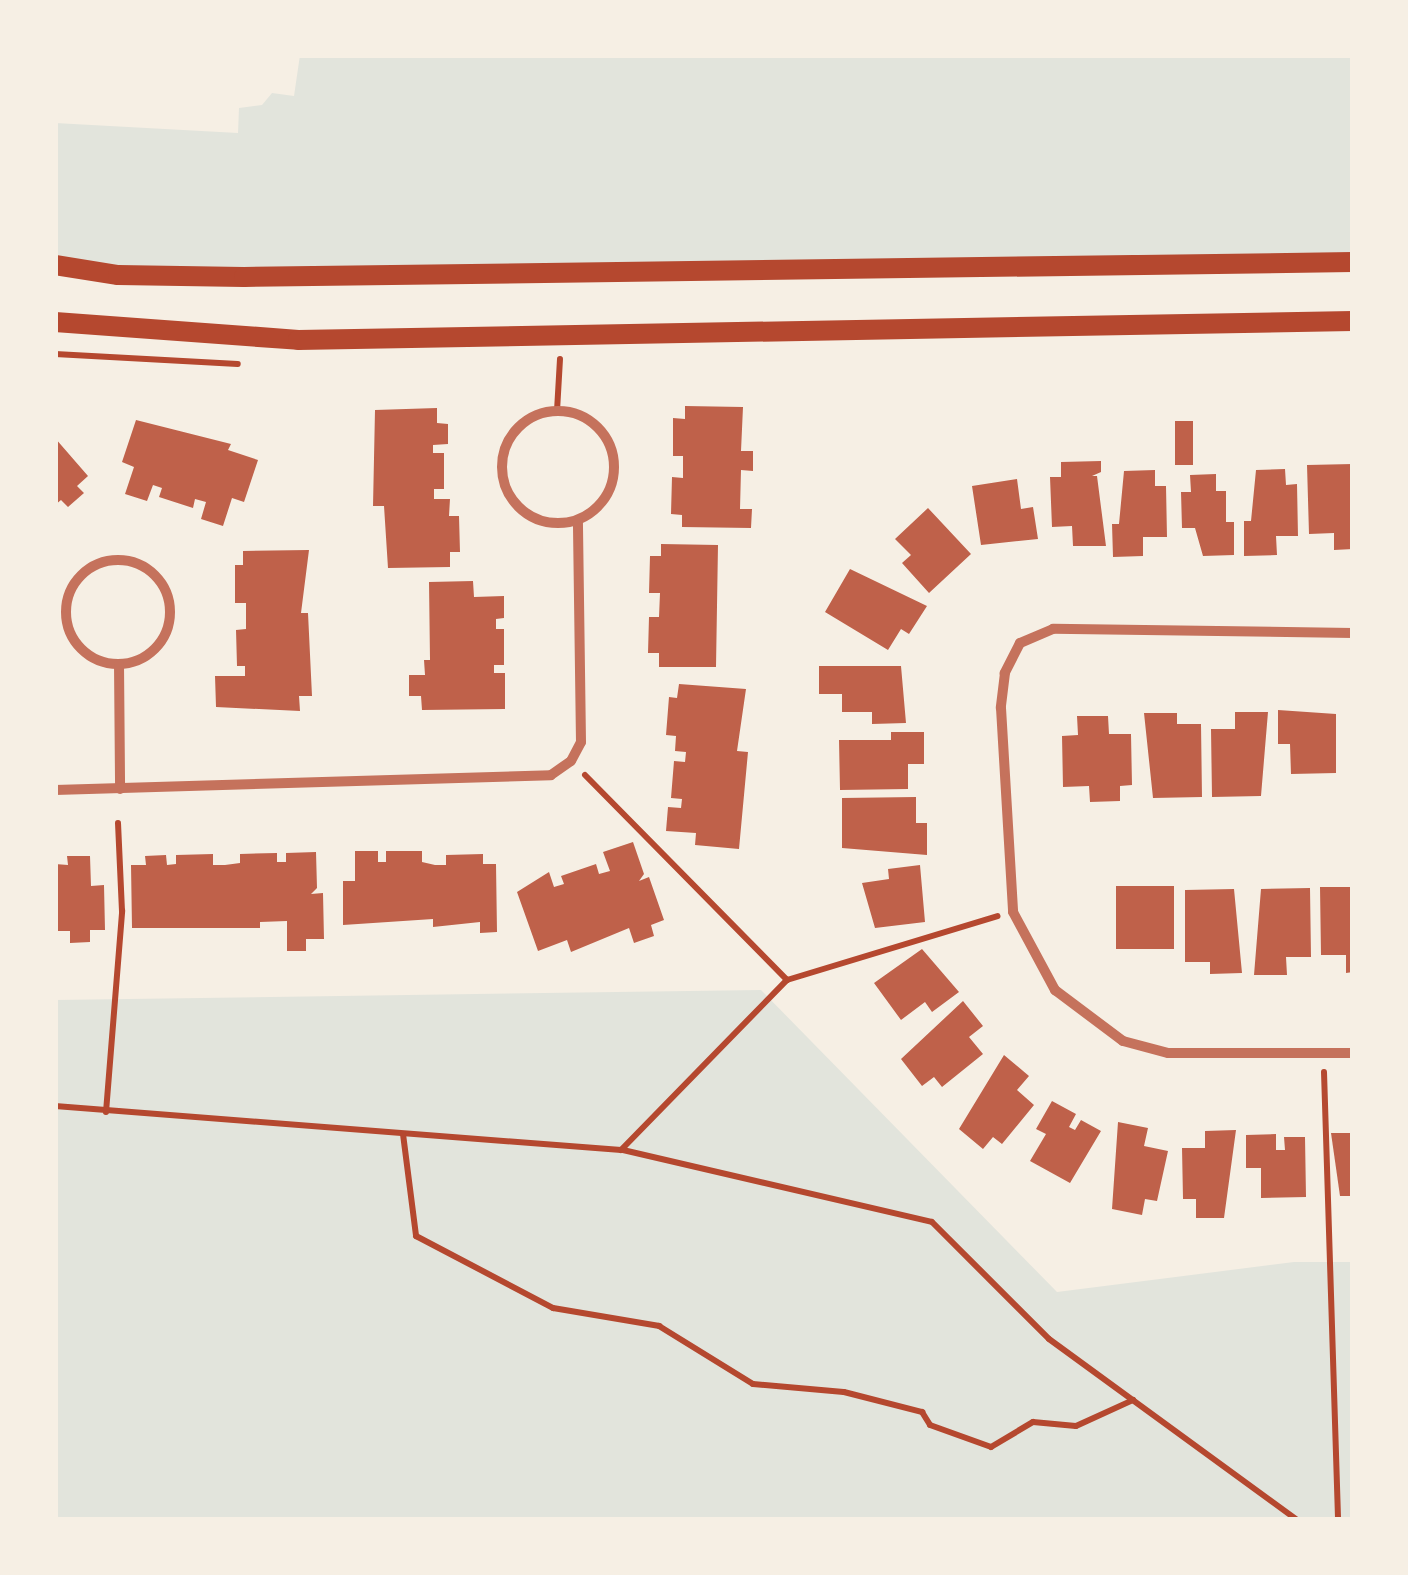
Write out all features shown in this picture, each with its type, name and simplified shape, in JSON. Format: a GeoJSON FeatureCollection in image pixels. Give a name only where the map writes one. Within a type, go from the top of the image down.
{"type":"FeatureCollection","features":[{"type":"Feature","properties":{"kind":"main road"},"geometry":{"type":"LineString","coordinates":[[55,265],[118,275],[244,278],[1353,262]]}},
{"type":"Feature","properties":{"kind":"main road"},"geometry":{"type":"LineString","coordinates":[[55,322],[298,340],[1353,321]]}},
{"type":"Feature","properties":{"kind":"street"},"geometry":{"type":"LineString","coordinates":[[556,411],[587,418],[611,448],[607,495],[578,520],[541,522],[524,513],[501,473],[515,430],[530,418],[556,411]]}},
{"type":"Feature","properties":{"kind":"street"},"geometry":{"type":"LineString","coordinates":[[55,790],[551,775],[571,761],[581,742],[578,520]]}},
{"type":"Feature","properties":{"kind":"street"},"geometry":{"type":"LineString","coordinates":[[108,561],[148,569],[170,602],[164,638],[137,661],[119,664],[84,652],[66,616],[76,582],[108,561]]}},
{"type":"Feature","properties":{"kind":"street"},"geometry":{"type":"LineString","coordinates":[[1353,633],[1053,629],[1020,643],[1005,673],[1001,708],[1012,912],[1055,990],[1123,1042],[1168,1053],[1353,1053]]}},
{"type":"Feature","properties":{"kind":"street"},"geometry":{"type":"LineString","coordinates":[[119,664],[120,788]]}},
{"type":"Feature","properties":{"kind":"path"},"geometry":{"type":"LineString","coordinates":[[556,411],[560,359]]}},
{"type":"Feature","properties":{"kind":"path"},"geometry":{"type":"LineString","coordinates":[[571,761],[787,980]]}},
{"type":"Feature","properties":{"kind":"path"},"geometry":{"type":"LineString","coordinates":[[106,1112],[122,911],[118,824]]}},
{"type":"Feature","properties":{"kind":"path"},"geometry":{"type":"LineString","coordinates":[[621,1150],[787,980],[1012,912]]}},
{"type":"Feature","properties":{"kind":"path"},"geometry":{"type":"LineString","coordinates":[[1324,1054],[1338,1520]]}},
{"type":"Feature","properties":{"kind":"path"},"geometry":{"type":"LineString","coordinates":[[55,1106],[621,1150],[932,1222],[1049,1339],[1296,1520]]}},
{"type":"Feature","properties":{"kind":"path"},"geometry":{"type":"LineString","coordinates":[[403,1134],[416,1236],[553,1308],[659,1326],[753,1384],[844,1392],[922,1412],[930,1425],[992,1447],[1033,1422],[1076,1426],[1133,1400]]}},
{"type":"Feature","properties":{"kind":"shaded area"},"geometry":{"type":"Polygon","coordinates":[[[300,55],[1353,55],[1353,253],[303,285],[55,267],[55,123],[238,133],[239,108],[262,105],[272,93],[294,96],[300,55]]]}},
{"type":"Feature","properties":{"kind":"shaded area"},"geometry":{"type":"Polygon","coordinates":[[[761,990],[1057,1292],[1294,1262],[1353,1262],[1353,1520],[55,1520],[55,1000],[761,990]]]}},
{"type":"Feature","properties":{"kind":"building"},"geometry":{"type":"Polygon","coordinates":[[[685,406],[743,407],[741,451],[753,451],[753,471],[741,470],[740,509],[752,509],[751,528],[682,527],[682,515],[671,514],[672,477],[683,478],[683,456],[673,456],[673,418],[685,419],[685,406]]]}},
{"type":"Feature","properties":{"kind":"building"},"geometry":{"type":"Polygon","coordinates":[[[437,408],[437,423],[448,424],[448,444],[433,445],[433,453],[444,453],[444,489],[434,489],[434,499],[450,499],[449,516],[459,516],[460,552],[450,552],[450,567],[388,568],[384,506],[373,506],[375,410],[437,408]]]}},
{"type":"Feature","properties":{"kind":"building"},"geometry":{"type":"Polygon","coordinates":[[[136,420],[231,444],[228,450],[258,460],[244,502],[232,498],[223,526],[201,519],[206,502],[195,499],[193,508],[159,497],[162,488],[153,485],[147,501],[125,494],[134,467],[122,462],[136,420]]]}},
{"type":"Feature","properties":{"kind":"building"},"geometry":{"type":"Polygon","coordinates":[[[1175,421],[1193,421],[1193,465],[1175,465],[1175,421]]]}},
{"type":"Feature","properties":{"kind":"building"},"geometry":{"type":"Polygon","coordinates":[[[55,438],[88,476],[77,486],[84,493],[68,507],[61,500],[55,505],[55,438]]]}},
{"type":"Feature","properties":{"kind":"building"},"geometry":{"type":"Polygon","coordinates":[[[1101,461],[1101,472],[1092,476],[1097,476],[1106,546],[1073,546],[1072,526],[1052,527],[1050,477],[1061,477],[1061,462],[1101,461]]]}},
{"type":"Feature","properties":{"kind":"building"},"geometry":{"type":"Polygon","coordinates":[[[1353,464],[1353,549],[1334,550],[1334,533],[1309,534],[1307,465],[1353,464]]]}},
{"type":"Feature","properties":{"kind":"building"},"geometry":{"type":"Polygon","coordinates":[[[1285,469],[1286,485],[1297,484],[1298,536],[1276,536],[1277,555],[1244,556],[1244,521],[1251,521],[1256,470],[1285,469]]]}},
{"type":"Feature","properties":{"kind":"building"},"geometry":{"type":"Polygon","coordinates":[[[1155,470],[1155,486],[1166,486],[1167,537],[1143,537],[1143,556],[1113,557],[1112,524],[1119,524],[1124,471],[1155,470]]]}},
{"type":"Feature","properties":{"kind":"building"},"geometry":{"type":"Polygon","coordinates":[[[1216,474],[1216,491],[1226,491],[1226,522],[1234,522],[1234,555],[1203,556],[1195,528],[1182,528],[1181,492],[1191,492],[1190,475],[1216,474]]]}},
{"type":"Feature","properties":{"kind":"building"},"geometry":{"type":"Polygon","coordinates":[[[1017,479],[1021,509],[1033,507],[1038,539],[981,545],[972,486],[1017,479]]]}},
{"type":"Feature","properties":{"kind":"building"},"geometry":{"type":"Polygon","coordinates":[[[928,508],[971,554],[929,593],[902,563],[911,555],[895,539],[928,508]]]}},
{"type":"Feature","properties":{"kind":"building"},"geometry":{"type":"Polygon","coordinates":[[[661,544],[718,545],[716,667],[659,667],[659,653],[648,653],[649,617],[659,617],[660,593],[649,593],[650,556],[661,556],[661,544]]]}},
{"type":"Feature","properties":{"kind":"building"},"geometry":{"type":"Polygon","coordinates":[[[309,550],[301,613],[308,613],[312,696],[299,696],[300,711],[216,707],[215,676],[245,676],[245,666],[237,666],[236,630],[246,629],[246,603],[235,603],[235,565],[243,565],[243,551],[309,550]]]}},
{"type":"Feature","properties":{"kind":"building"},"geometry":{"type":"Polygon","coordinates":[[[850,569],[927,606],[909,634],[901,629],[888,650],[825,612],[850,569]]]}},
{"type":"Feature","properties":{"kind":"building"},"geometry":{"type":"Polygon","coordinates":[[[473,581],[474,597],[504,596],[504,618],[496,619],[496,629],[504,629],[504,665],[494,665],[494,673],[505,673],[505,709],[422,710],[421,696],[409,696],[409,675],[425,675],[424,660],[430,660],[429,582],[473,581]]]}},
{"type":"Feature","properties":{"kind":"building"},"geometry":{"type":"Polygon","coordinates":[[[819,666],[901,666],[906,723],[872,724],[872,712],[842,712],[842,694],[819,694],[819,666]]]}},
{"type":"Feature","properties":{"kind":"building"},"geometry":{"type":"Polygon","coordinates":[[[679,684],[746,689],[737,751],[748,752],[739,849],[695,845],[696,833],[666,831],[668,807],[681,808],[682,799],[671,798],[674,761],[685,762],[686,752],[675,751],[676,736],[666,735],[669,697],[677,698],[679,684]]]}},
{"type":"Feature","properties":{"kind":"building"},"geometry":{"type":"Polygon","coordinates":[[[1278,710],[1336,714],[1336,773],[1291,774],[1290,744],[1278,744],[1278,710]]]}},
{"type":"Feature","properties":{"kind":"building"},"geometry":{"type":"Polygon","coordinates":[[[1235,712],[1268,712],[1261,796],[1212,797],[1211,729],[1235,729],[1235,712]]]}},
{"type":"Feature","properties":{"kind":"building"},"geometry":{"type":"Polygon","coordinates":[[[1144,713],[1177,713],[1177,724],[1201,724],[1202,797],[1153,798],[1144,713]]]}},
{"type":"Feature","properties":{"kind":"building"},"geometry":{"type":"Polygon","coordinates":[[[1077,716],[1108,716],[1109,734],[1131,734],[1132,785],[1120,786],[1120,801],[1090,802],[1089,786],[1063,787],[1062,736],[1078,735],[1077,716]]]}},
{"type":"Feature","properties":{"kind":"building"},"geometry":{"type":"Polygon","coordinates":[[[891,732],[924,732],[924,764],[908,764],[908,789],[840,790],[839,740],[891,740],[891,732]]]}},
{"type":"Feature","properties":{"kind":"building"},"geometry":{"type":"Polygon","coordinates":[[[916,797],[916,823],[927,823],[927,855],[842,848],[842,798],[916,797]]]}},
{"type":"Feature","properties":{"kind":"building"},"geometry":{"type":"Polygon","coordinates":[[[633,842],[644,874],[639,881],[649,877],[664,920],[651,925],[654,936],[634,943],[629,928],[571,952],[567,940],[538,951],[517,892],[549,872],[554,887],[564,884],[561,876],[596,864],[599,874],[610,871],[603,852],[633,842]]]}},
{"type":"Feature","properties":{"kind":"building"},"geometry":{"type":"Polygon","coordinates":[[[355,851],[378,851],[378,862],[386,862],[386,851],[422,851],[422,862],[435,865],[446,865],[446,855],[483,854],[483,864],[496,864],[497,932],[480,933],[480,922],[433,927],[433,919],[343,925],[343,881],[355,881],[355,851]]]}},
{"type":"Feature","properties":{"kind":"building"},"geometry":{"type":"Polygon","coordinates":[[[316,852],[317,888],[311,894],[323,893],[324,939],[306,939],[306,951],[287,951],[287,921],[260,922],[260,928],[132,928],[131,865],[146,865],[145,856],[166,855],[167,865],[176,864],[176,855],[213,854],[213,865],[225,865],[240,863],[240,854],[277,853],[277,862],[286,862],[286,853],[316,852]]]}},
{"type":"Feature","properties":{"kind":"building"},"geometry":{"type":"Polygon","coordinates":[[[67,856],[90,856],[91,886],[104,885],[105,930],[90,930],[90,942],[70,943],[70,931],[55,931],[55,864],[68,865],[67,856]]]}},
{"type":"Feature","properties":{"kind":"building"},"geometry":{"type":"Polygon","coordinates":[[[920,865],[925,922],[875,928],[862,883],[889,879],[888,869],[920,865]]]}},
{"type":"Feature","properties":{"kind":"building"},"geometry":{"type":"Polygon","coordinates":[[[1116,886],[1174,886],[1174,949],[1116,949],[1116,886]]]}},
{"type":"Feature","properties":{"kind":"building"},"geometry":{"type":"Polygon","coordinates":[[[1320,887],[1353,887],[1353,972],[1346,973],[1346,955],[1321,955],[1320,887]]]}},
{"type":"Feature","properties":{"kind":"building"},"geometry":{"type":"Polygon","coordinates":[[[1310,888],[1311,957],[1286,957],[1287,975],[1254,975],[1261,889],[1310,888]]]}},
{"type":"Feature","properties":{"kind":"building"},"geometry":{"type":"Polygon","coordinates":[[[1234,889],[1242,973],[1210,974],[1210,962],[1185,962],[1185,890],[1234,889]]]}},
{"type":"Feature","properties":{"kind":"building"},"geometry":{"type":"Polygon","coordinates":[[[922,949],[959,992],[932,1012],[925,1002],[901,1020],[874,983],[922,949]]]}},
{"type":"Feature","properties":{"kind":"building"},"geometry":{"type":"Polygon","coordinates":[[[963,1001],[983,1026],[969,1037],[983,1054],[942,1087],[934,1077],[922,1086],[901,1059],[963,1001]]]}},
{"type":"Feature","properties":{"kind":"building"},"geometry":{"type":"Polygon","coordinates":[[[1004,1055],[1029,1076],[1017,1090],[1034,1105],[1002,1144],[993,1137],[983,1149],[959,1129],[1004,1055]]]}},
{"type":"Feature","properties":{"kind":"building"},"geometry":{"type":"Polygon","coordinates":[[[1052,1101],[1076,1114],[1069,1127],[1075,1130],[1081,1120],[1101,1131],[1070,1183],[1030,1161],[1046,1134],[1036,1129],[1052,1101]]]}},
{"type":"Feature","properties":{"kind":"building"},"geometry":{"type":"Polygon","coordinates":[[[1118,1122],[1148,1128],[1144,1146],[1168,1151],[1157,1201],[1145,1199],[1142,1215],[1112,1209],[1118,1122]]]}},
{"type":"Feature","properties":{"kind":"building"},"geometry":{"type":"Polygon","coordinates":[[[1236,1130],[1224,1218],[1196,1218],[1196,1199],[1183,1199],[1182,1148],[1205,1148],[1205,1131],[1236,1130]]]}},
{"type":"Feature","properties":{"kind":"building"},"geometry":{"type":"Polygon","coordinates":[[[1331,1133],[1353,1133],[1353,1196],[1340,1196],[1331,1133]]]}},
{"type":"Feature","properties":{"kind":"building"},"geometry":{"type":"Polygon","coordinates":[[[1276,1134],[1276,1150],[1285,1150],[1284,1137],[1305,1137],[1306,1197],[1261,1198],[1261,1168],[1246,1168],[1246,1135],[1276,1134]]]}}]}
